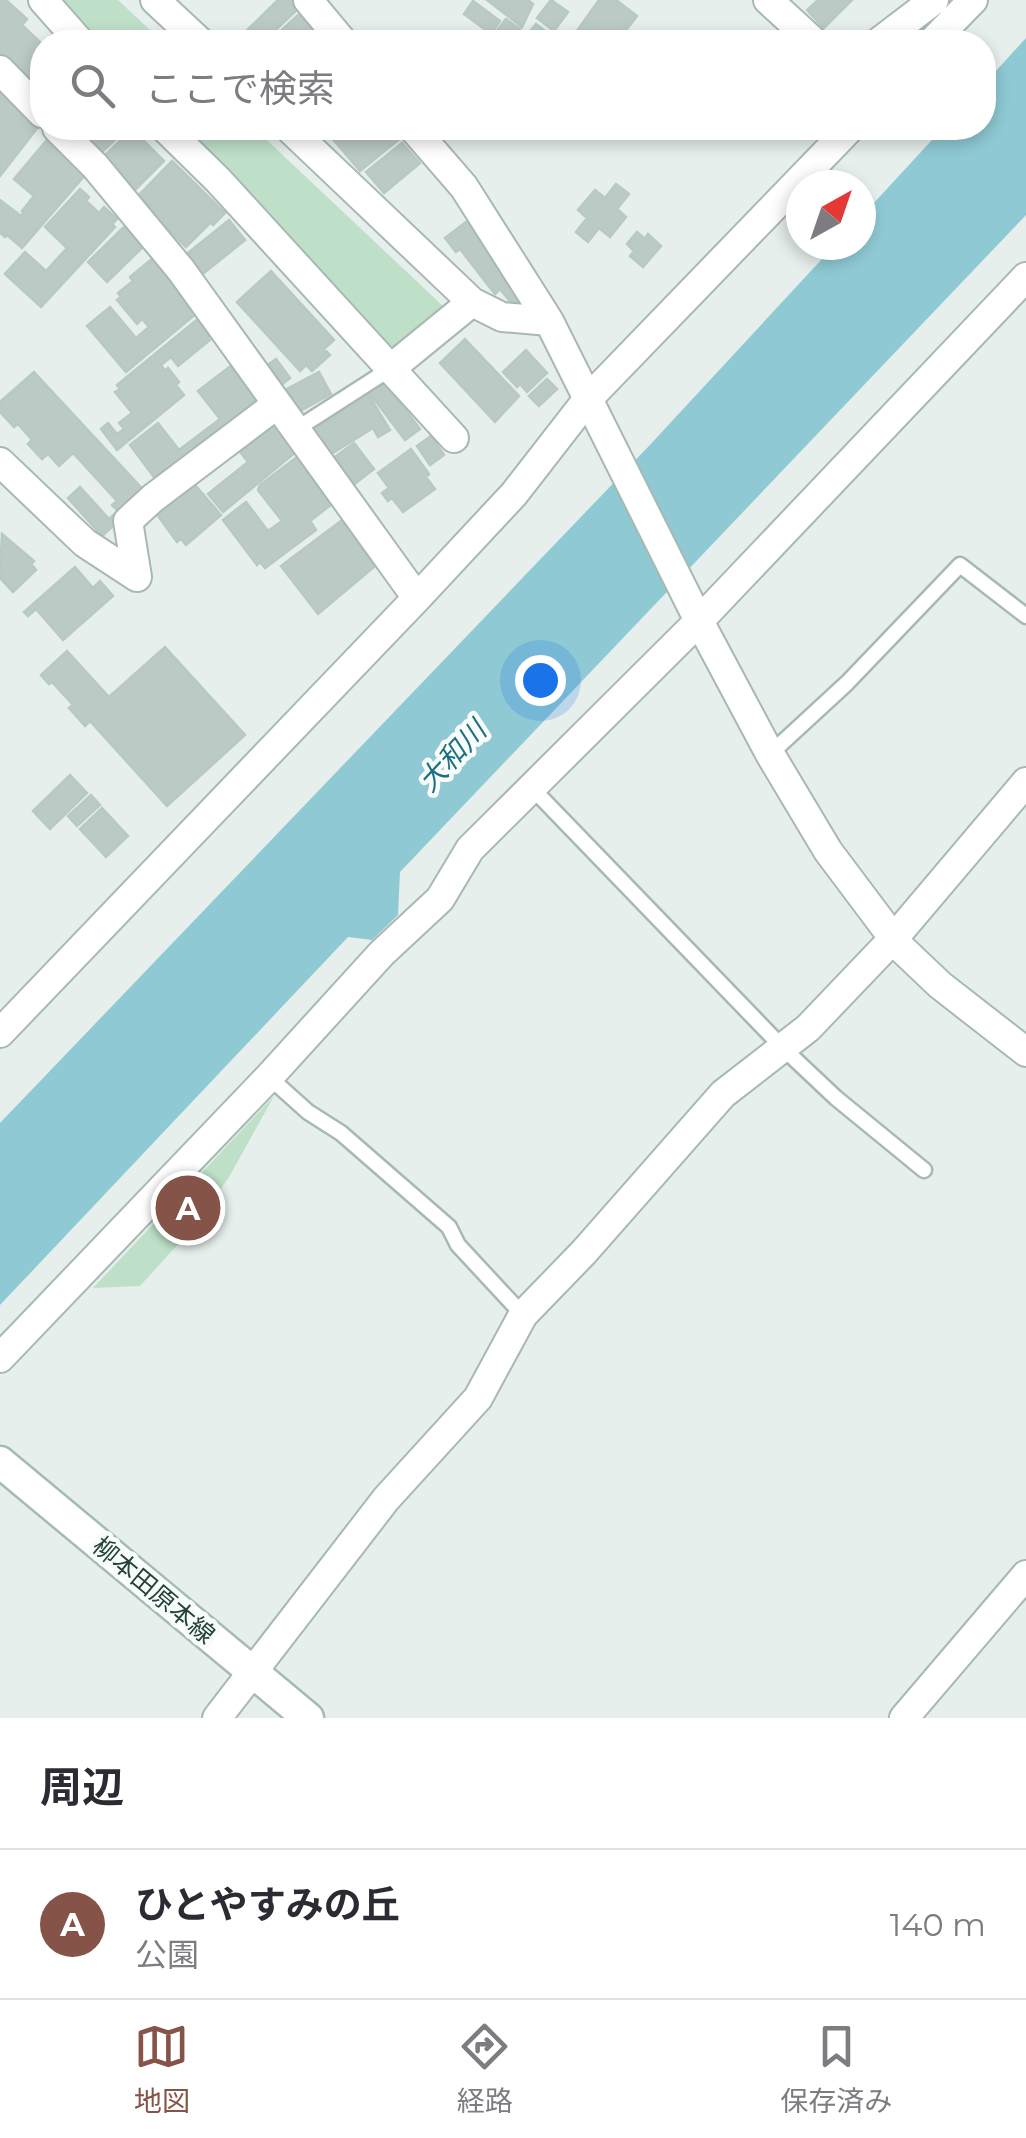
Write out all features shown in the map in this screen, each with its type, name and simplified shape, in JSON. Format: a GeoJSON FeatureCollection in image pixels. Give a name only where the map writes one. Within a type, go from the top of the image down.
{"type":"FeatureCollection","features":[{"type":"Feature","properties":{"kind":"main road","name":"柳本田原本線"},"geometry":{"type":"LineString","coordinates":[[0,1462],[308,1718]]}},
{"type":"Feature","properties":{"kind":"street"},"geometry":{"type":"LineString","coordinates":[[44,0],[70,30]]}},
{"type":"Feature","properties":{"kind":"street"},"geometry":{"type":"LineString","coordinates":[[155,0],[187,30]]}},
{"type":"Feature","properties":{"kind":"street"},"geometry":{"type":"LineString","coordinates":[[308,0],[333,30]]}},
{"type":"Feature","properties":{"kind":"street"},"geometry":{"type":"LineString","coordinates":[[768,0],[801,30]]}},
{"type":"Feature","properties":{"kind":"street"},"geometry":{"type":"LineString","coordinates":[[895,30],[934,0]]}},
{"type":"Feature","properties":{"kind":"street"},"geometry":{"type":"LineString","coordinates":[[944,30],[973,0]]}},
{"type":"Feature","properties":{"kind":"street"},"geometry":{"type":"LineString","coordinates":[[0,70],[30,101]]}},
{"type":"Feature","properties":{"kind":"street"},"geometry":{"type":"LineString","coordinates":[[69,140],[182,270],[417,598]]}},
{"type":"Feature","properties":{"kind":"street"},"geometry":{"type":"LineString","coordinates":[[176,140],[454,438]]}},
{"type":"Feature","properties":{"kind":"street"},"geometry":{"type":"LineString","coordinates":[[302,140],[472,302],[502,317],[548,321]]}},
{"type":"Feature","properties":{"kind":"street"},"geometry":{"type":"LineString","coordinates":[[423,140],[464,187],[548,321],[770,754],[828,851],[894,938],[940,985],[1026,1052]]}},
{"type":"Feature","properties":{"kind":"street"},"geometry":{"type":"LineString","coordinates":[[0,1033],[594,412],[839,140]]}},
{"type":"Feature","properties":{"kind":"street"},"geometry":{"type":"LineString","coordinates":[[0,1358],[270,1077],[382,953],[440,900],[470,849],[694,610],[1026,278]]}},
{"type":"Feature","properties":{"kind":"street"},"geometry":{"type":"LineString","coordinates":[[390,368],[472,302]]}},
{"type":"Feature","properties":{"kind":"street"},"geometry":{"type":"LineString","coordinates":[[0,462],[85,543],[137,577],[128,521],[276,405]]}},
{"type":"Feature","properties":{"kind":"street"},"geometry":{"type":"LineString","coordinates":[[217,1718],[386,1499],[478,1398],[523,1315],[723,1094],[784,1048],[894,938],[1026,782]]}},
{"type":"Feature","properties":{"kind":"street"},"geometry":{"type":"LineString","coordinates":[[904,1718],[1026,1575]]}},
{"type":"Feature","properties":{"kind":"lane"},"geometry":{"type":"LineString","coordinates":[[294,430],[390,368]]}},
{"type":"Feature","properties":{"kind":"lane"},"geometry":{"type":"LineString","coordinates":[[770,754],[848,683],[960,565],[1026,616]]}},
{"type":"Feature","properties":{"kind":"lane"},"geometry":{"type":"LineString","coordinates":[[530,786],[784,1048],[836,1098],[924,1170]]}},
{"type":"Feature","properties":{"kind":"lane"},"geometry":{"type":"LineString","coordinates":[[270,1077],[449,1227],[458,1245],[523,1315]]}},
{"type":"Feature","properties":{"kind":"green space"},"geometry":{"type":"Polygon","coordinates":[[[52,0],[118,0],[150,30],[78,30],[52,0]]]}},
{"type":"Feature","properties":{"kind":"green space"},"geometry":{"type":"Polygon","coordinates":[[[182,140],[267,140],[444,307],[390,357],[182,140]]]}},
{"type":"Feature","properties":{"kind":"green space"},"geometry":{"type":"Polygon","coordinates":[[[274,1096],[229,1177],[192,1229],[140,1286],[93,1288],[274,1096]]]}},
{"type":"Feature","properties":{"kind":"water","name":"大和川"},"geometry":{"type":"Polygon","coordinates":[[[1026,38],[1026,215],[400,872],[398,915],[372,940],[348,937],[0,1305],[0,1123],[648,447],[821,260],[876,260],[876,201],[932,140],[996,140],[996,71],[1026,38]]]}},
{"type":"Feature","properties":{"kind":"building"},"geometry":{"type":"Polygon","coordinates":[[[0,0],[6,0],[27,19],[22,25],[30,33],[30,88],[0,57],[0,0]]]}},
{"type":"Feature","properties":{"kind":"building"},"geometry":{"type":"Polygon","coordinates":[[[278,0],[292,0],[299,8],[276,30],[247,30],[278,0]]]}},
{"type":"Feature","properties":{"kind":"building"},"geometry":{"type":"Polygon","coordinates":[[[487,0],[528,0],[533,4],[522,27],[487,0]]]}},
{"type":"Feature","properties":{"kind":"building"},"geometry":{"type":"Polygon","coordinates":[[[551,0],[568,12],[555,30],[537,18],[551,0]]]}},
{"type":"Feature","properties":{"kind":"building"},"geometry":{"type":"Polygon","coordinates":[[[599,0],[616,0],[637,16],[626,30],[578,30],[599,0]]]}},
{"type":"Feature","properties":{"kind":"building"},"geometry":{"type":"Polygon","coordinates":[[[818,0],[852,0],[824,28],[807,10],[818,0]]]}},
{"type":"Feature","properties":{"kind":"building"},"geometry":{"type":"Polygon","coordinates":[[[473,1],[500,21],[494,30],[486,30],[464,14],[473,1]]]}},
{"type":"Feature","properties":{"kind":"building"},"geometry":{"type":"Polygon","coordinates":[[[298,15],[317,30],[282,30],[298,15]]]}},
{"type":"Feature","properties":{"kind":"building"},"geometry":{"type":"Polygon","coordinates":[[[506,19],[520,29],[519,30],[498,30],[506,19]]]}},
{"type":"Feature","properties":{"kind":"building"},"geometry":{"type":"Polygon","coordinates":[[[0,88],[30,112],[30,137],[0,176],[0,88]]]}},
{"type":"Feature","properties":{"kind":"building"},"geometry":{"type":"Polygon","coordinates":[[[80,140],[115,140],[97,157],[80,140]]]}},
{"type":"Feature","properties":{"kind":"building"},"geometry":{"type":"Polygon","coordinates":[[[121,140],[143,140],[164,161],[132,193],[100,160],[121,140]]]}},
{"type":"Feature","properties":{"kind":"building"},"geometry":{"type":"Polygon","coordinates":[[[334,140],[398,140],[360,171],[334,140]]]}},
{"type":"Feature","properties":{"kind":"building"},"geometry":{"type":"Polygon","coordinates":[[[46,141],[85,175],[22,248],[0,233],[0,200],[21,216],[34,196],[14,179],[46,141]]]}},
{"type":"Feature","properties":{"kind":"building"},"geometry":{"type":"Polygon","coordinates":[[[402,143],[420,163],[384,193],[366,172],[402,143]]]}},
{"type":"Feature","properties":{"kind":"building"},"geometry":{"type":"Polygon","coordinates":[[[172,161],[225,213],[186,247],[152,214],[154,211],[139,195],[172,161]]]}},
{"type":"Feature","properties":{"kind":"building"},"geometry":{"type":"Polygon","coordinates":[[[616,184],[629,194],[617,209],[626,217],[610,237],[599,228],[588,242],[576,232],[587,218],[578,210],[595,190],[605,198],[616,184]]]}},
{"type":"Feature","properties":{"kind":"building"},"geometry":{"type":"Polygon","coordinates":[[[80,189],[99,213],[104,207],[117,219],[112,224],[115,227],[41,307],[5,274],[25,252],[46,271],[67,248],[45,227],[80,189]]]}},
{"type":"Feature","properties":{"kind":"building"},"geometry":{"type":"Polygon","coordinates":[[[470,219],[528,292],[513,305],[500,289],[495,294],[460,249],[456,252],[445,238],[470,219]]]}},
{"type":"Feature","properties":{"kind":"building"},"geometry":{"type":"Polygon","coordinates":[[[131,220],[150,240],[107,282],[88,262],[131,220]]]}},
{"type":"Feature","properties":{"kind":"building"},"geometry":{"type":"Polygon","coordinates":[[[229,220],[245,240],[199,277],[183,257],[229,220]]]}},
{"type":"Feature","properties":{"kind":"building"},"geometry":{"type":"Polygon","coordinates":[[[637,232],[645,239],[648,234],[661,246],[643,267],[630,256],[634,251],[627,244],[637,232]]]}},
{"type":"Feature","properties":{"kind":"building"},"geometry":{"type":"Polygon","coordinates":[[[153,258],[198,312],[126,372],[87,326],[110,307],[136,338],[149,327],[142,319],[137,324],[117,300],[121,297],[118,293],[133,281],[130,277],[153,258]]]}},
{"type":"Feature","properties":{"kind":"building"},"geometry":{"type":"Polygon","coordinates":[[[271,271],[334,340],[324,349],[330,355],[312,371],[306,365],[300,371],[237,302],[271,271]]]}},
{"type":"Feature","properties":{"kind":"building"},"geometry":{"type":"Polygon","coordinates":[[[204,314],[218,330],[210,340],[178,366],[171,357],[161,365],[179,382],[176,385],[184,395],[117,450],[101,429],[108,423],[117,434],[124,429],[119,423],[132,413],[115,392],[120,389],[117,385],[204,314]]]}},
{"type":"Feature","properties":{"kind":"building"},"geometry":{"type":"Polygon","coordinates":[[[465,339],[519,396],[495,422],[440,363],[465,339]]]}},
{"type":"Feature","properties":{"kind":"building"},"geometry":{"type":"Polygon","coordinates":[[[526,350],[547,373],[527,392],[503,372],[526,350]]]}},
{"type":"Feature","properties":{"kind":"building"},"geometry":{"type":"Polygon","coordinates":[[[276,359],[290,378],[279,387],[265,367],[276,359]]]}},
{"type":"Feature","properties":{"kind":"building"},"geometry":{"type":"Polygon","coordinates":[[[232,365],[254,393],[271,402],[160,485],[130,445],[158,423],[179,450],[220,419],[198,391],[232,365]]]}},
{"type":"Feature","properties":{"kind":"building"},"geometry":{"type":"Polygon","coordinates":[[[34,372],[148,495],[102,536],[68,498],[80,487],[109,519],[118,511],[112,505],[117,501],[73,453],[59,466],[48,454],[42,459],[28,444],[32,440],[18,424],[14,427],[0,412],[0,402],[34,372]]]}},
{"type":"Feature","properties":{"kind":"building"},"geometry":{"type":"Polygon","coordinates":[[[319,372],[331,394],[300,411],[287,389],[319,372]]]}},
{"type":"Feature","properties":{"kind":"building"},"geometry":{"type":"Polygon","coordinates":[[[547,379],[557,389],[539,406],[529,396],[547,379]]]}},
{"type":"Feature","properties":{"kind":"building"},"geometry":{"type":"Polygon","coordinates":[[[383,380],[420,429],[405,440],[368,391],[383,380]]]}},
{"type":"Feature","properties":{"kind":"building"},"geometry":{"type":"Polygon","coordinates":[[[365,389],[390,430],[378,437],[373,428],[328,456],[308,423],[365,389]]]}},
{"type":"Feature","properties":{"kind":"building"},"geometry":{"type":"Polygon","coordinates":[[[269,416],[297,451],[223,512],[208,494],[248,462],[234,444],[269,416]]]}},
{"type":"Feature","properties":{"kind":"building"},"geometry":{"type":"Polygon","coordinates":[[[431,436],[444,455],[430,465],[417,446],[431,436]]]}},
{"type":"Feature","properties":{"kind":"building"},"geometry":{"type":"Polygon","coordinates":[[[354,443],[374,469],[348,489],[328,462],[354,443]]]}},
{"type":"Feature","properties":{"kind":"building"},"geometry":{"type":"Polygon","coordinates":[[[411,449],[435,489],[403,512],[392,498],[388,501],[382,493],[389,488],[378,473],[411,449]]]}},
{"type":"Feature","properties":{"kind":"building"},"geometry":{"type":"Polygon","coordinates":[[[297,457],[332,504],[310,521],[316,530],[265,568],[260,562],[257,565],[223,520],[246,502],[268,531],[282,521],[258,490],[297,457]]]}},
{"type":"Feature","properties":{"kind":"building"},"geometry":{"type":"Polygon","coordinates":[[[189,478],[221,515],[186,545],[181,539],[177,542],[153,509],[189,478]]]}},
{"type":"Feature","properties":{"kind":"building"},"geometry":{"type":"Polygon","coordinates":[[[341,521],[361,541],[358,543],[375,566],[318,614],[281,566],[341,521]]]}},
{"type":"Feature","properties":{"kind":"building"},"geometry":{"type":"Polygon","coordinates":[[[2,534],[34,561],[31,564],[36,570],[13,592],[0,578],[2,534]]]}},
{"type":"Feature","properties":{"kind":"building"},"geometry":{"type":"Polygon","coordinates":[[[75,567],[93,588],[100,581],[113,596],[63,640],[36,609],[28,616],[24,612],[75,567]]]}},
{"type":"Feature","properties":{"kind":"building"},"geometry":{"type":"Polygon","coordinates":[[[165,647],[245,735],[167,806],[90,721],[85,726],[69,708],[73,705],[41,675],[67,651],[109,697],[165,647]]]}},
{"type":"Feature","properties":{"kind":"building"},"geometry":{"type":"Polygon","coordinates":[[[70,775],[87,793],[50,829],[33,811],[70,775]]]}},
{"type":"Feature","properties":{"kind":"building"},"geometry":{"type":"Polygon","coordinates":[[[91,795],[100,805],[77,826],[68,816],[91,795]]]}},
{"type":"Feature","properties":{"kind":"building"},"geometry":{"type":"Polygon","coordinates":[[[102,808],[128,836],[106,857],[80,829],[102,808]]]}},
{"type":"Feature","properties":{"kind":"place","name":"ひとやすみの丘"},"geometry":{"type":"Point","coordinates":[188,1208]}}]}
